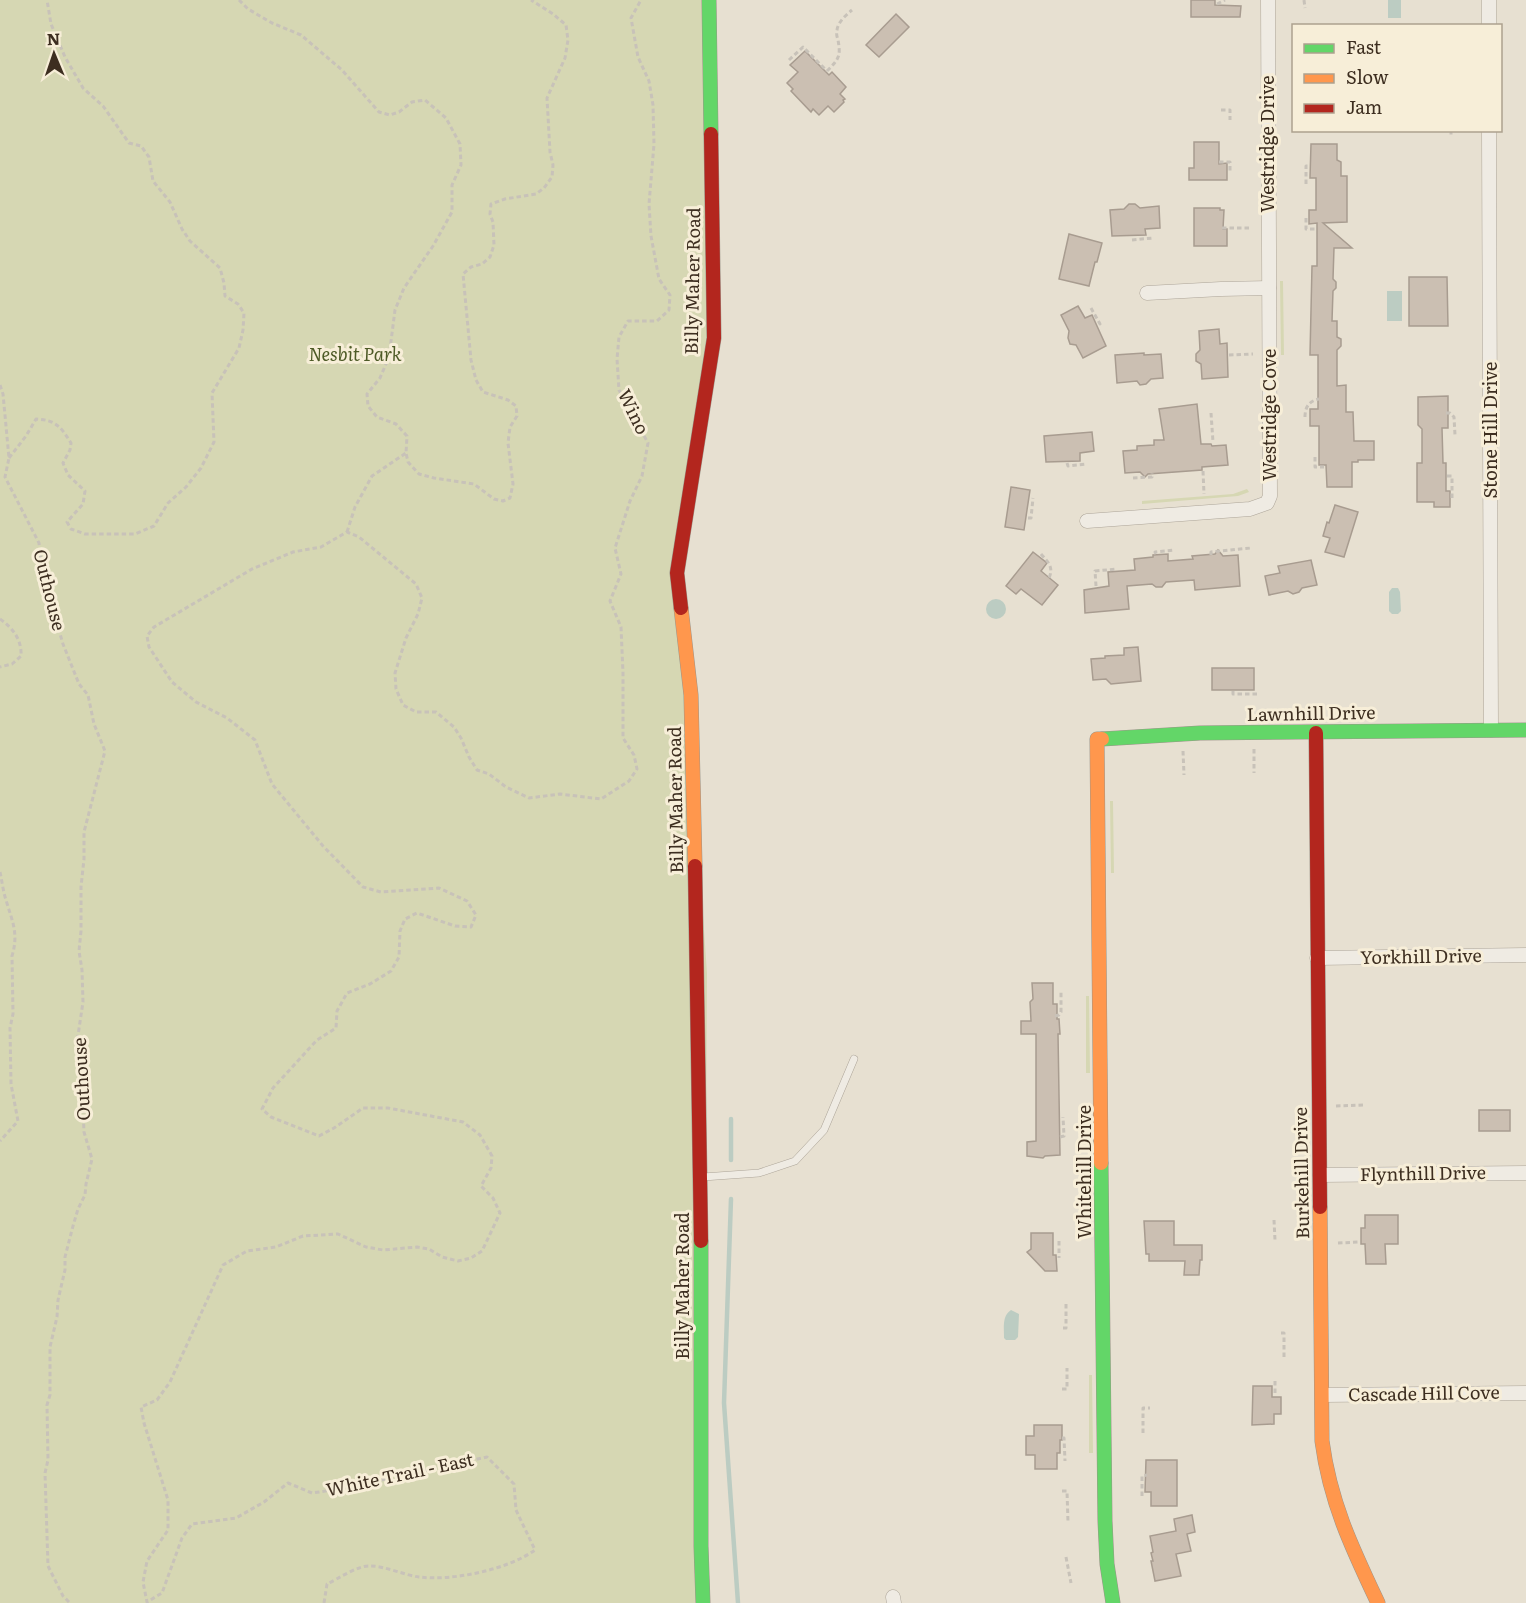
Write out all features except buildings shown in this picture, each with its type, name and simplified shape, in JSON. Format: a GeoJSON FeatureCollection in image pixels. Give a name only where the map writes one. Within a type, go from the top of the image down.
{"type":"FeatureCollection","features":[{"type":"Feature","properties":{"kind":"street","name":"Billy Maher Road"},"geometry":{"type":"LineString","coordinates":[[703,1603],[701,1178],[692,696],[677,573],[714,338],[710,0]]}},
{"type":"Feature","properties":{"kind":"street","name":"Westridge Drive"},"geometry":{"type":"LineString","coordinates":[[1268,0],[1269,288]]}},
{"type":"Feature","properties":{"kind":"street"},"geometry":{"type":"LineString","coordinates":[[1489,0],[1489,24]]}},
{"type":"Feature","properties":{"kind":"street","name":"Stone Hill Drive"},"geometry":{"type":"LineString","coordinates":[[1489,132],[1491,730]]}},
{"type":"Feature","properties":{"kind":"street"},"geometry":{"type":"LineString","coordinates":[[1148,293],[1269,288]]}},
{"type":"Feature","properties":{"kind":"street","name":"Westridge Cove"},"geometry":{"type":"LineString","coordinates":[[1087,521],[1250,509],[1268,503],[1270,496],[1269,288]]}},
{"type":"Feature","properties":{"kind":"street","name":"Lawnhill Drive"},"geometry":{"type":"LineString","coordinates":[[1097,740],[1200,734],[1526,730]]}},
{"type":"Feature","properties":{"kind":"street","name":"Burkehill Drive"},"geometry":{"type":"LineString","coordinates":[[1316,733],[1323,1457],[1339,1518],[1378,1603]]}},
{"type":"Feature","properties":{"kind":"street","name":"Whitehill Drive"},"geometry":{"type":"LineString","coordinates":[[1097,740],[1105,1521],[1107,1564],[1113,1603]]}},
{"type":"Feature","properties":{"kind":"street","name":"Yorkhill Drive"},"geometry":{"type":"LineString","coordinates":[[1317,958],[1526,955]]}},
{"type":"Feature","properties":{"kind":"street","name":"Flynthill Drive"},"geometry":{"type":"LineString","coordinates":[[1320,1175],[1526,1173]]}},
{"type":"Feature","properties":{"kind":"street","name":"Cascade Hill Cove"},"geometry":{"type":"LineString","coordinates":[[1323,1395],[1526,1393]]}},
{"type":"Feature","properties":{"kind":"lane"},"geometry":{"type":"LineString","coordinates":[[701,1178],[759,1173],[795,1161],[824,1130],[854,1059]]}},
{"type":"Feature","properties":{"kind":"path"},"geometry":{"type":"LineString","coordinates":[[9,458],[27,436],[36,418],[49,419],[61,428],[71,443],[63,464],[68,475],[85,491],[83,504],[67,522],[71,529],[85,534],[108,535],[135,534],[154,526],[168,503],[186,487],[201,468],[214,442],[212,393],[239,348],[243,330],[244,313],[238,304],[225,296],[220,268],[190,241],[182,229],[170,202],[153,181],[148,157],[141,146],[129,142],[103,106],[83,88],[65,57],[51,24],[47,0]]}},
{"type":"Feature","properties":{"kind":"path"},"geometry":{"type":"LineString","coordinates":[[239,0],[248,9],[272,23],[301,35],[342,70],[379,112],[390,116],[412,102],[425,100],[446,118],[460,144],[461,165],[452,185],[452,212],[433,246],[404,288],[396,310],[389,357],[380,378],[367,394],[368,406],[377,417],[396,424],[407,436],[408,462],[419,474],[474,484],[494,499],[502,501],[510,498],[513,484],[508,442],[510,427],[517,416],[516,406],[508,400],[483,392],[476,380],[471,360],[463,274],[490,257],[494,245],[491,204],[505,199],[536,194],[552,177],[547,99],[565,58],[568,40],[566,25],[531,0]]}},
{"type":"Feature","properties":{"kind":"path","name":"Wino"},"geometry":{"type":"LineString","coordinates":[[347,532],[359,537],[416,584],[422,598],[395,673],[396,689],[403,705],[416,711],[436,712],[454,727],[462,738],[468,757],[477,770],[489,774],[506,787],[528,798],[560,794],[601,799],[629,781],[637,769],[634,755],[623,738],[621,627],[610,601],[621,574],[615,548],[630,501],[642,476],[648,443],[619,390],[617,359],[619,336],[628,321],[657,321],[669,310],[670,295],[659,279],[651,236],[649,204],[654,144],[653,105],[649,81],[638,57],[631,18],[641,0]]}},
{"type":"Feature","properties":{"kind":"path"},"geometry":{"type":"LineString","coordinates":[[1217,4],[1225,0]]}},
{"type":"Feature","properties":{"kind":"path"},"geometry":{"type":"LineString","coordinates":[[1304,0],[1305,8]]}},
{"type":"Feature","properties":{"kind":"path"},"geometry":{"type":"LineString","coordinates":[[789,60],[803,47],[828,71],[840,53],[837,27],[852,10]]}},
{"type":"Feature","properties":{"kind":"path"},"geometry":{"type":"LineString","coordinates":[[1221,110],[1230,110],[1230,120]]}},
{"type":"Feature","properties":{"kind":"path"},"geometry":{"type":"LineString","coordinates":[[1219,162],[1230,162],[1230,172]]}},
{"type":"Feature","properties":{"kind":"path"},"geometry":{"type":"LineString","coordinates":[[1306,184],[1306,166],[1308,166]]}},
{"type":"Feature","properties":{"kind":"path"},"geometry":{"type":"LineString","coordinates":[[1306,218],[1306,229],[1315,229]]}},
{"type":"Feature","properties":{"kind":"path"},"geometry":{"type":"LineString","coordinates":[[1222,228],[1252,228]]}},
{"type":"Feature","properties":{"kind":"path"},"geometry":{"type":"LineString","coordinates":[[1132,240],[1153,238]]}},
{"type":"Feature","properties":{"kind":"path"},"geometry":{"type":"LineString","coordinates":[[1091,308],[1100,324],[1098,325]]}},
{"type":"Feature","properties":{"kind":"path"},"geometry":{"type":"LineString","coordinates":[[1229,356],[1252,354]]}},
{"type":"Feature","properties":{"kind":"path","name":"Outhouse"},"geometry":{"type":"LineString","coordinates":[[0,385],[3,394],[9,458],[5,477],[39,543],[40,562],[63,644],[79,684],[88,695],[93,724],[105,751],[84,832],[81,887],[79,951],[83,1002],[77,1042],[82,1081],[80,1098],[84,1132],[92,1159],[85,1195],[73,1226],[58,1300],[57,1317],[50,1347],[50,1395],[47,1405],[48,1460],[45,1473],[48,1566],[63,1596],[70,1603]]}},
{"type":"Feature","properties":{"kind":"path"},"geometry":{"type":"LineString","coordinates":[[1305,417],[1306,408],[1310,403],[1319,399]]}},
{"type":"Feature","properties":{"kind":"path"},"geometry":{"type":"LineString","coordinates":[[1211,413],[1212,442]]}},
{"type":"Feature","properties":{"kind":"path"},"geometry":{"type":"LineString","coordinates":[[1446,413],[1454,417],[1455,435]]}},
{"type":"Feature","properties":{"kind":"path"},"geometry":{"type":"LineString","coordinates":[[347,532],[355,507],[372,476],[406,453]]}},
{"type":"Feature","properties":{"kind":"path"},"geometry":{"type":"LineString","coordinates":[[1315,457],[1315,468],[1324,467]]}},
{"type":"Feature","properties":{"kind":"path"},"geometry":{"type":"LineString","coordinates":[[1067,463],[1068,466],[1087,464]]}},
{"type":"Feature","properties":{"kind":"path"},"geometry":{"type":"LineString","coordinates":[[1203,471],[1204,494]]}},
{"type":"Feature","properties":{"kind":"path"},"geometry":{"type":"LineString","coordinates":[[1133,478],[1152,477],[1152,473]]}},
{"type":"Feature","properties":{"kind":"path"},"geometry":{"type":"LineString","coordinates":[[1447,476],[1452,476],[1452,500]]}},
{"type":"Feature","properties":{"kind":"path"},"geometry":{"type":"LineString","coordinates":[[1028,518],[1030,518],[1033,498]]}},
{"type":"Feature","properties":{"kind":"path","name":"White Trail - East"},"geometry":{"type":"LineString","coordinates":[[324,1603],[327,1584],[369,1565],[418,1577],[450,1578],[476,1573],[523,1558],[535,1550],[516,1510],[514,1484],[487,1457],[312,1493],[288,1483],[264,1502],[236,1518],[192,1524],[182,1538],[162,1593],[146,1602],[143,1582],[147,1561],[168,1530],[168,1500],[141,1407],[157,1400],[170,1382],[223,1265],[247,1251],[276,1247],[303,1236],[338,1234],[366,1247],[383,1250],[417,1246],[458,1261],[471,1258],[482,1251],[500,1213],[493,1198],[481,1186],[491,1168],[492,1156],[480,1136],[463,1122],[388,1107],[363,1108],[319,1136],[270,1117],[262,1109],[273,1089],[317,1040],[336,1028],[338,1011],[347,993],[370,984],[391,971],[399,957],[400,931],[405,919],[417,913],[455,926],[471,927],[476,915],[466,901],[439,888],[381,892],[363,887],[323,846],[272,784],[255,740],[227,718],[195,702],[172,682],[149,647],[147,636],[154,627],[252,569],[293,552],[321,547],[347,532]]}},
{"type":"Feature","properties":{"kind":"path"},"geometry":{"type":"LineString","coordinates":[[1211,555],[1211,552],[1251,548]]}},
{"type":"Feature","properties":{"kind":"path"},"geometry":{"type":"LineString","coordinates":[[1156,554],[1155,552],[1174,550]]}},
{"type":"Feature","properties":{"kind":"path"},"geometry":{"type":"LineString","coordinates":[[1041,554],[1050,562],[1052,570],[1049,578]]}},
{"type":"Feature","properties":{"kind":"path"},"geometry":{"type":"LineString","coordinates":[[1096,586],[1095,571],[1117,569]]}},
{"type":"Feature","properties":{"kind":"path"},"geometry":{"type":"LineString","coordinates":[[0,619],[14,631],[21,646],[21,656],[12,664],[0,667]]}},
{"type":"Feature","properties":{"kind":"path"},"geometry":{"type":"LineString","coordinates":[[1233,691],[1233,694],[1258,694]]}},
{"type":"Feature","properties":{"kind":"path"},"geometry":{"type":"LineString","coordinates":[[1254,749],[1254,773]]}},
{"type":"Feature","properties":{"kind":"path"},"geometry":{"type":"LineString","coordinates":[[1183,751],[1184,775]]}},
{"type":"Feature","properties":{"kind":"path"},"geometry":{"type":"LineString","coordinates":[[0,872],[5,899],[15,925],[15,947],[12,956],[13,1014],[10,1039],[11,1084],[18,1121],[0,1141]]}},
{"type":"Feature","properties":{"kind":"path"},"geometry":{"type":"LineString","coordinates":[[1055,1016],[1059,1016],[1061,1012],[1061,990]]}},
{"type":"Feature","properties":{"kind":"path"},"geometry":{"type":"LineString","coordinates":[[1335,1106],[1364,1105]]}},
{"type":"Feature","properties":{"kind":"path"},"geometry":{"type":"LineString","coordinates":[[1060,1137],[1064,1137],[1063,1117]]}},
{"type":"Feature","properties":{"kind":"path"},"geometry":{"type":"LineString","coordinates":[[1274,1220],[1275,1240]]}},
{"type":"Feature","properties":{"kind":"path"},"geometry":{"type":"LineString","coordinates":[[1059,1241],[1059,1258]]}},
{"type":"Feature","properties":{"kind":"path"},"geometry":{"type":"LineString","coordinates":[[1336,1243],[1360,1242]]}},
{"type":"Feature","properties":{"kind":"path"},"geometry":{"type":"LineString","coordinates":[[1064,1328],[1066,1328],[1066,1304]]}},
{"type":"Feature","properties":{"kind":"path"},"geometry":{"type":"LineString","coordinates":[[1281,1333],[1284,1333],[1284,1358]]}},
{"type":"Feature","properties":{"kind":"path"},"geometry":{"type":"LineString","coordinates":[[1062,1389],[1067,1389],[1067,1368]]}},
{"type":"Feature","properties":{"kind":"path"},"geometry":{"type":"LineString","coordinates":[[1275,1381],[1275,1395]]}},
{"type":"Feature","properties":{"kind":"path"},"geometry":{"type":"LineString","coordinates":[[1143,1433],[1143,1408],[1150,1408]]}},
{"type":"Feature","properties":{"kind":"path"},"geometry":{"type":"LineString","coordinates":[[1062,1438],[1064,1438],[1065,1461]]}},
{"type":"Feature","properties":{"kind":"path"},"geometry":{"type":"LineString","coordinates":[[1142,1496],[1142,1476],[1147,1476]]}},
{"type":"Feature","properties":{"kind":"path"},"geometry":{"type":"LineString","coordinates":[[1062,1491],[1067,1491],[1068,1522]]}},
{"type":"Feature","properties":{"kind":"path"},"geometry":{"type":"LineString","coordinates":[[1066,1557],[1071,1583]]}},
{"type":"Feature","properties":{"kind":"green space","name":"Nesbit Park"},"geometry":{"type":"Polygon","coordinates":[[[0,0],[712,0],[710,360],[678,556],[707,973],[704,1603],[0,1603],[0,0]]]}},
{"type":"Feature","properties":{"kind":"green space"},"geometry":{"type":"Polygon","coordinates":[[[1280,281],[1283,281],[1284,355],[1281,355],[1280,281]]]}},
{"type":"Feature","properties":{"kind":"green space"},"geometry":{"type":"Polygon","coordinates":[[[1247,489],[1249,492],[1238,496],[1142,504],[1142,501],[1233,494],[1247,489]]]}},
{"type":"Feature","properties":{"kind":"green space"},"geometry":{"type":"Polygon","coordinates":[[[1110,801],[1113,801],[1114,873],[1111,873],[1110,801]]]}},
{"type":"Feature","properties":{"kind":"green space"},"geometry":{"type":"Polygon","coordinates":[[[1086,996],[1089,996],[1090,1073],[1086,1073],[1086,996]]]}},
{"type":"Feature","properties":{"kind":"green space"},"geometry":{"type":"Polygon","coordinates":[[[1305,1150],[1308,1150],[1308,1234],[1305,1234],[1305,1150]]]}},
{"type":"Feature","properties":{"kind":"green space"},"geometry":{"type":"Polygon","coordinates":[[[1089,1375],[1092,1375],[1093,1453],[1089,1453],[1089,1375]]]}},
{"type":"Feature","properties":{"kind":"shaded area"},"geometry":{"type":"Polygon","coordinates":[[[1388,0],[1401,0],[1401,18],[1388,18],[1388,0]]]}},
{"type":"Feature","properties":{"kind":"shaded area"},"geometry":{"type":"Polygon","coordinates":[[[1387,291],[1402,291],[1402,321],[1387,321],[1387,291]]]}},
{"type":"Feature","properties":{"kind":"shaded area"},"geometry":{"type":"Polygon","coordinates":[[[1392,588],[1398,588],[1400,592],[1401,611],[1398,614],[1392,614],[1389,611],[1389,592],[1392,588]]]}},
{"type":"Feature","properties":{"kind":"shaded area"},"geometry":{"type":"Polygon","coordinates":[[[996,599],[1003,602],[1006,609],[1003,616],[996,619],[989,616],[986,609],[989,602],[996,599]]]}},
{"type":"Feature","properties":{"kind":"shaded area"},"geometry":{"type":"Polygon","coordinates":[[[1011,1310],[1019,1314],[1018,1337],[1015,1340],[1006,1340],[1004,1322],[1011,1310]]]}},
{"type":"Feature","properties":{"kind":"waterway"},"geometry":{"type":"LineString","coordinates":[[731,1119],[731,1160]]}},
{"type":"Feature","properties":{"kind":"waterway"},"geometry":{"type":"LineString","coordinates":[[731,1199],[724,1403],[738,1603]]}},
{"type":"Feature","properties":{"kind":"traffic: fast"},"geometry":{"type":"LineString","coordinates":[[709,0],[711,134]]}},
{"type":"Feature","properties":{"kind":"traffic: fast"},"geometry":{"type":"LineString","coordinates":[[1102,739],[1200,733],[1526,730]]}},
{"type":"Feature","properties":{"kind":"traffic: fast"},"geometry":{"type":"LineString","coordinates":[[1101,1163],[1105,1521],[1107,1564],[1113,1603]]}},
{"type":"Feature","properties":{"kind":"traffic: fast"},"geometry":{"type":"LineString","coordinates":[[701,1241],[703,1603]]}},
{"type":"Feature","properties":{"kind":"traffic: slow"},"geometry":{"type":"LineString","coordinates":[[681,608],[691,695],[695,866]]}},
{"type":"Feature","properties":{"kind":"traffic: slow"},"geometry":{"type":"LineString","coordinates":[[1101,1163],[1097,739],[1102,739]]}},
{"type":"Feature","properties":{"kind":"traffic: slow"},"geometry":{"type":"LineString","coordinates":[[1320,1207],[1322,1441],[1336,1505],[1378,1603]]}},
{"type":"Feature","properties":{"kind":"traffic: jam"},"geometry":{"type":"LineString","coordinates":[[681,608],[677,573],[714,338],[711,134]]}},
{"type":"Feature","properties":{"kind":"traffic: jam"},"geometry":{"type":"LineString","coordinates":[[1316,733],[1320,1207]]}},
{"type":"Feature","properties":{"kind":"traffic: jam"},"geometry":{"type":"LineString","coordinates":[[695,866],[701,1241]]}}]}
